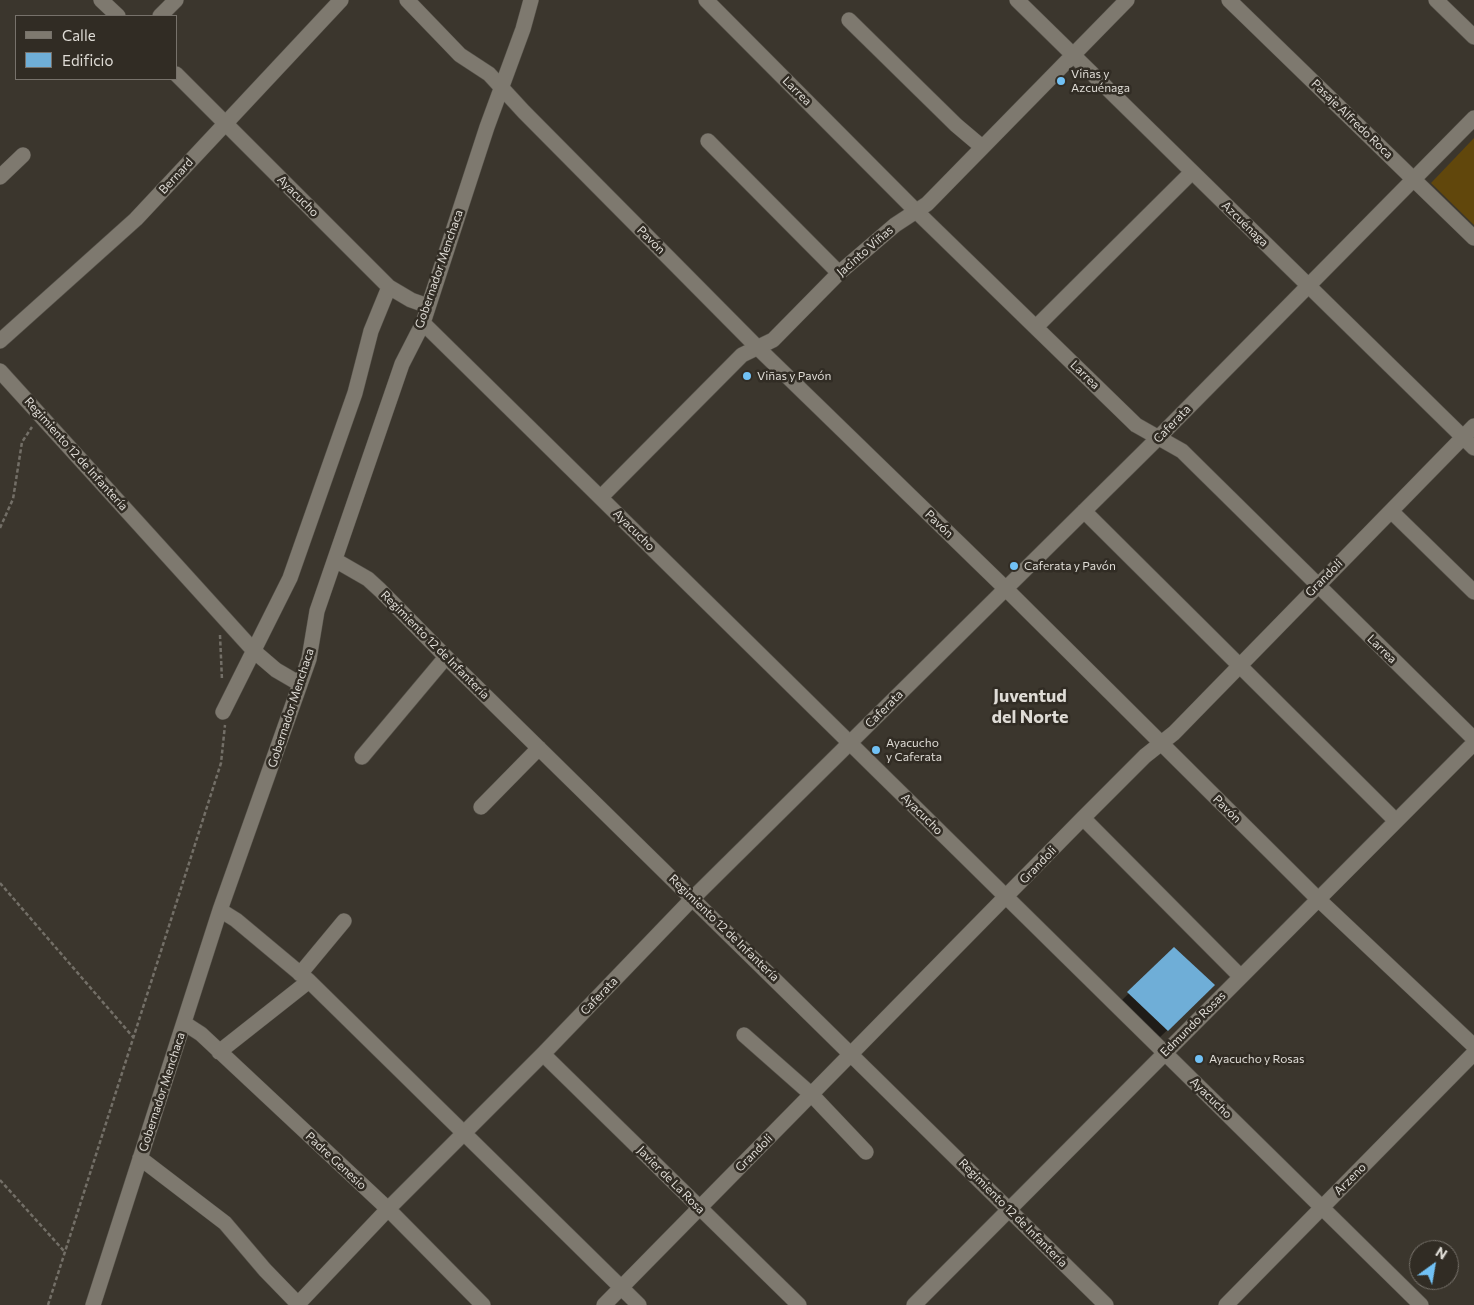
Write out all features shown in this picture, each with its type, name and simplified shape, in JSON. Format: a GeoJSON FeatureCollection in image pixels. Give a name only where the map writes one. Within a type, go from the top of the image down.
{"type":"FeatureCollection","features":[{"type":"Feature","properties":{"kind":"street"},"geometry":{"type":"LineString","coordinates":[[101,0],[117,15]]}},
{"type":"Feature","properties":{"kind":"street"},"geometry":{"type":"LineString","coordinates":[[161,15],[176,0]]}},
{"type":"Feature","properties":{"kind":"street","name":"Bernard"},"geometry":{"type":"LineString","coordinates":[[0,341],[136,219],[341,0]]}},
{"type":"Feature","properties":{"kind":"street","name":"Pavón"},"geometry":{"type":"LineString","coordinates":[[407,0],[460,55],[490,74],[756,347],[1005,588],[1317,898],[1474,1046]]}},
{"type":"Feature","properties":{"kind":"street","name":"Gobernador Menchaca"},"geometry":{"type":"LineString","coordinates":[[93,1305],[220,910],[312,647],[313,627],[317,611],[402,364],[424,323],[428,306],[523,29],[531,0]]}},
{"type":"Feature","properties":{"kind":"street","name":"Larrea"},"geometry":{"type":"LineString","coordinates":[[706,0],[916,211],[1136,425],[1182,451],[1474,739]]}},
{"type":"Feature","properties":{"kind":"street","name":"Azcuénaga"},"geometry":{"type":"LineString","coordinates":[[1017,0],[1474,448]]}},
{"type":"Feature","properties":{"kind":"street","name":"Jacinto Viñas"},"geometry":{"type":"LineString","coordinates":[[601,497],[742,355],[773,340],[839,273],[895,225],[927,204],[1126,0]]}},
{"type":"Feature","properties":{"kind":"street","name":"Pasaje Alfredo Roca"},"geometry":{"type":"LineString","coordinates":[[1229,0],[1474,238]]}},
{"type":"Feature","properties":{"kind":"street"},"geometry":{"type":"LineString","coordinates":[[1436,0],[1474,37]]}},
{"type":"Feature","properties":{"kind":"street"},"geometry":{"type":"LineString","coordinates":[[849,20],[940,110],[982,148]]}},
{"type":"Feature","properties":{"kind":"street","name":"Ayacucho"},"geometry":{"type":"LineString","coordinates":[[178,76],[389,287],[411,300],[428,306]]}},
{"type":"Feature","properties":{"kind":"street","name":"Caferata"},"geometry":{"type":"LineString","coordinates":[[299,1304],[388,1208],[543,1054],[693,898],[1158,438],[1474,118]]}},
{"type":"Feature","properties":{"kind":"street"},"geometry":{"type":"LineString","coordinates":[[708,141],[839,273]]}},
{"type":"Feature","properties":{"kind":"street"},"geometry":{"type":"LineString","coordinates":[[0,177],[22,155]]}},
{"type":"Feature","properties":{"kind":"street"},"geometry":{"type":"LineString","coordinates":[[1036,327],[1192,172]]}},
{"type":"Feature","properties":{"kind":"street"},"geometry":{"type":"LineString","coordinates":[[223,712],[255,652],[300,553],[356,393],[371,331],[389,287]]}},
{"type":"Feature","properties":{"kind":"street","name":"Ayacucho"},"geometry":{"type":"LineString","coordinates":[[424,323],[1006,898],[1323,1206],[1421,1305]]}},
{"type":"Feature","properties":{"kind":"street","name":"Regimiento 12 de Infantería"},"geometry":{"type":"LineString","coordinates":[[0,371],[255,652],[276,670],[300,684]]}},
{"type":"Feature","properties":{"kind":"street","name":"Grandoli"},"geometry":{"type":"LineString","coordinates":[[604,1305],[853,1054],[1083,818],[1240,665],[1474,426]]}},
{"type":"Feature","properties":{"kind":"street"},"geometry":{"type":"LineString","coordinates":[[1084,511],[1396,821]]}},
{"type":"Feature","properties":{"kind":"street"},"geometry":{"type":"LineString","coordinates":[[1391,511],[1474,592]]}},
{"type":"Feature","properties":{"kind":"street","name":"Regimiento 12 de Infantería"},"geometry":{"type":"LineString","coordinates":[[335,560],[368,579],[853,1054],[1106,1305]]}},
{"type":"Feature","properties":{"kind":"street"},"geometry":{"type":"LineString","coordinates":[[362,757],[446,657]]}},
{"type":"Feature","properties":{"kind":"street","name":"Edmundo Rosas"},"geometry":{"type":"LineString","coordinates":[[914,1305],[1317,898],[1474,743]]}},
{"type":"Feature","properties":{"kind":"street"},"geometry":{"type":"LineString","coordinates":[[481,807],[539,748]]}},
{"type":"Feature","properties":{"kind":"street"},"geometry":{"type":"LineString","coordinates":[[1083,818],[1240,976]]}},
{"type":"Feature","properties":{"kind":"street"},"geometry":{"type":"LineString","coordinates":[[220,910],[236,920],[304,978],[639,1305]]}},
{"type":"Feature","properties":{"kind":"street"},"geometry":{"type":"LineString","coordinates":[[219,1052],[304,978],[344,921]]}},
{"type":"Feature","properties":{"kind":"street","name":"Padre Genesio"},"geometry":{"type":"LineString","coordinates":[[184,1023],[201,1034],[388,1208],[483,1305]]}},
{"type":"Feature","properties":{"kind":"street"},"geometry":{"type":"LineString","coordinates":[[744,1035],[812,1095],[866,1152]]}},
{"type":"Feature","properties":{"kind":"street","name":"Arzeno"},"geometry":{"type":"LineString","coordinates":[[1226,1305],[1474,1053]]}},
{"type":"Feature","properties":{"kind":"street","name":"Javier de La Rosa"},"geometry":{"type":"LineString","coordinates":[[543,1054],[799,1305]]}},
{"type":"Feature","properties":{"kind":"street"},"geometry":{"type":"LineString","coordinates":[[140,1158],[225,1223],[265,1270],[299,1304]]}},
{"type":"Feature","properties":{"kind":"path"},"geometry":{"type":"LineString","coordinates":[[0,528],[13,500],[22,442],[40,415]]}},
{"type":"Feature","properties":{"kind":"path"},"geometry":{"type":"LineString","coordinates":[[219,614],[222,682]]}},
{"type":"Feature","properties":{"kind":"path"},"geometry":{"type":"LineString","coordinates":[[48,1305],[221,763],[226,726],[223,712]]}},
{"type":"Feature","properties":{"kind":"path"},"geometry":{"type":"LineString","coordinates":[[0,883],[133,1037]]}},
{"type":"Feature","properties":{"kind":"path"},"geometry":{"type":"LineString","coordinates":[[0,1180],[64,1252]]}},
{"type":"Feature","properties":{"kind":"shaded area"},"geometry":{"type":"Polygon","coordinates":[[[1474,138],[1474,225],[1431,183],[1474,138]]]}},
{"type":"Feature","properties":{"kind":"building"},"geometry":{"type":"Polygon","coordinates":[[[1174,947],[1215,985],[1168,1031],[1127,992],[1174,947]]]}},
{"type":"Feature","properties":{"kind":"place","name":"Viñas y Azcuénaga"},"geometry":{"type":"Point","coordinates":[1061,81]}},
{"type":"Feature","properties":{"kind":"place","name":"Viñas y Pavón"},"geometry":{"type":"Point","coordinates":[747,376]}},
{"type":"Feature","properties":{"kind":"place","name":"Caferata y Pavón"},"geometry":{"type":"Point","coordinates":[1014,566]}},
{"type":"Feature","properties":{"kind":"place","name":"Ayacucho y Caferata"},"geometry":{"type":"Point","coordinates":[876,750]}},
{"type":"Feature","properties":{"kind":"place","name":"Ayacucho y Rosas"},"geometry":{"type":"Point","coordinates":[1199,1059]}},
{"type":"Feature","properties":{"kind":"district","name":"Juventud del Norte"},"geometry":{"type":"Point","coordinates":[1030,706]}}]}
